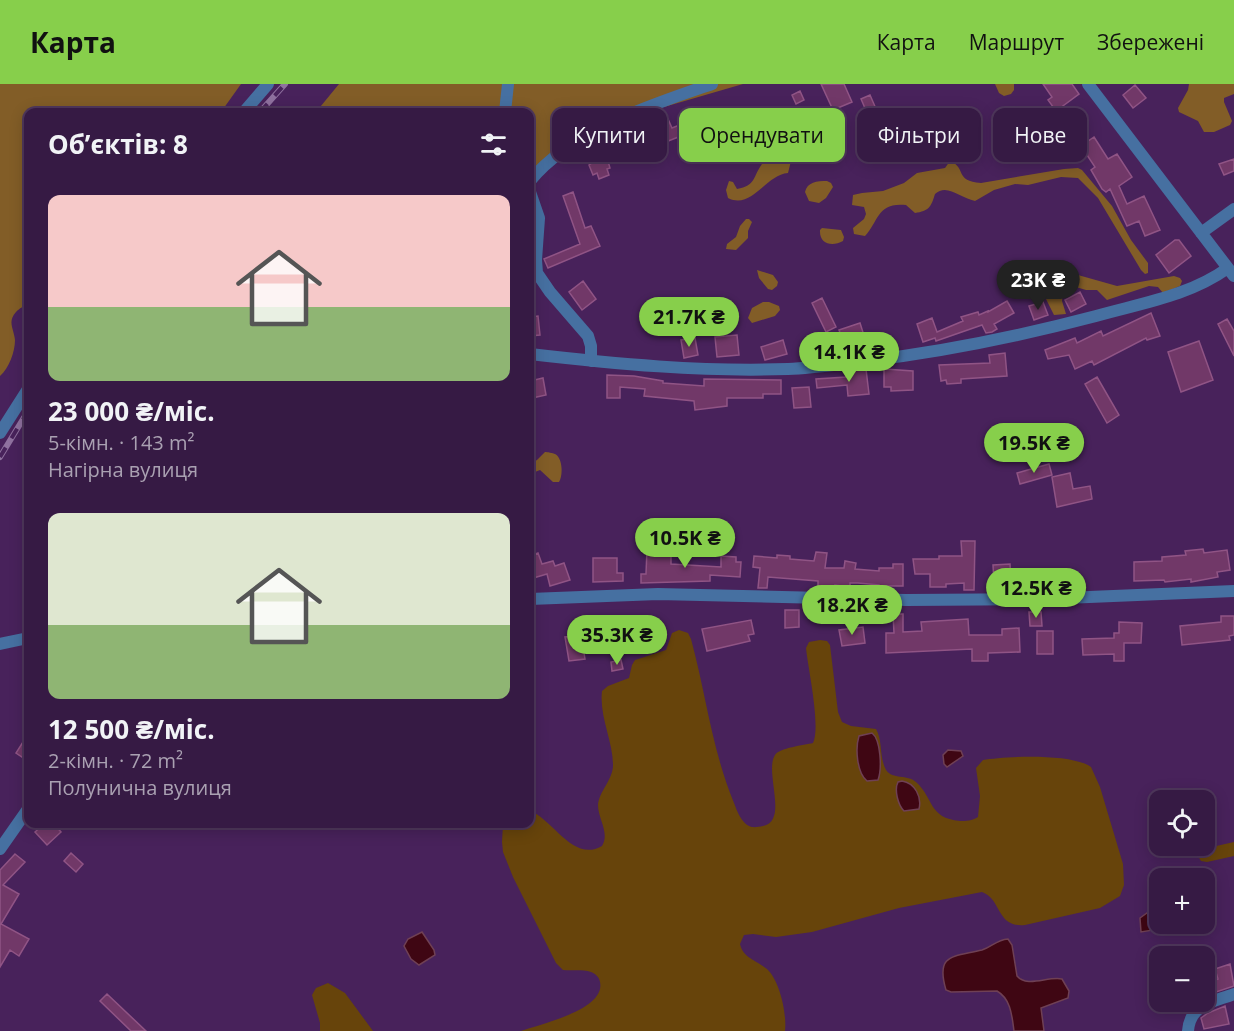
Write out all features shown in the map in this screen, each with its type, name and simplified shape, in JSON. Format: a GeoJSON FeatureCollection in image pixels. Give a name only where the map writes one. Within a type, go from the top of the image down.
{"type":"FeatureCollection","features":[{"type":"Feature","properties":{"kind":"street"},"geometry":{"type":"LineString","coordinates":[[247,108],[268,84]]}},
{"type":"Feature","properties":{"kind":"street"},"geometry":{"type":"LineString","coordinates":[[505,108],[508,84]]}},
{"type":"Feature","properties":{"kind":"street"},"geometry":{"type":"LineString","coordinates":[[534,177],[560,151],[583,137],[665,101],[712,84]]}},
{"type":"Feature","properties":{"kind":"street"},"geometry":{"type":"LineString","coordinates":[[534,354],[655,366],[776,369],[908,356],[975,345],[1048,329],[1182,293],[1231,272],[1088,84]]}},
{"type":"Feature","properties":{"kind":"street"},"geometry":{"type":"LineString","coordinates":[[534,204],[539,218],[537,273],[550,292],[588,336],[591,361]]}},
{"type":"Feature","properties":{"kind":"street"},"geometry":{"type":"LineString","coordinates":[[1201,233],[1234,209]]}},
{"type":"Feature","properties":{"kind":"street"},"geometry":{"type":"LineString","coordinates":[[0,433],[24,395]]}},
{"type":"Feature","properties":{"kind":"street"},"geometry":{"type":"LineString","coordinates":[[534,599],[651,594],[915,600],[1041,599],[1234,591]]}},
{"type":"Feature","properties":{"kind":"street"},"geometry":{"type":"LineString","coordinates":[[0,644],[24,639]]}},
{"type":"Feature","properties":{"kind":"street"},"geometry":{"type":"LineString","coordinates":[[0,849],[24,815]]}},
{"type":"Feature","properties":{"kind":"street"},"geometry":{"type":"LineString","coordinates":[[1188,1031],[1190,1018],[1197,1009],[1234,994]]}},
{"type":"Feature","properties":{"kind":"shaded area"},"geometry":{"type":"Polygon","coordinates":[[[0,84],[241,84],[224,108],[24,108],[24,307],[13,316],[14,350],[9,364],[0,376],[0,84]]]}},
{"type":"Feature","properties":{"kind":"shaded area"},"geometry":{"type":"Polygon","coordinates":[[[339,84],[743,84],[664,107],[552,108],[552,162],[554,162],[534,175],[534,108],[319,108],[339,84]]]}},
{"type":"Feature","properties":{"kind":"shaded area"},"geometry":{"type":"Polygon","coordinates":[[[995,84],[1014,84],[1014,90],[1011,94],[1004,96],[999,93],[995,84]]]}},
{"type":"Feature","properties":{"kind":"shaded area"},"geometry":{"type":"Polygon","coordinates":[[[1189,84],[1234,84],[1234,94],[1224,98],[1232,121],[1230,125],[1214,132],[1204,132],[1198,121],[1179,112],[1178,108],[1189,84]]]}},
{"type":"Feature","properties":{"kind":"shaded area"},"geometry":{"type":"Polygon","coordinates":[[[791,162],[788,173],[772,179],[751,196],[737,200],[728,198],[726,190],[729,181],[733,182],[737,189],[748,186],[762,164],[791,162]]]}},
{"type":"Feature","properties":{"kind":"shaded area"},"geometry":{"type":"Polygon","coordinates":[[[952,162],[967,180],[981,183],[1064,169],[1082,170],[1112,206],[1131,240],[1148,263],[1148,273],[1145,274],[1141,270],[1098,198],[1078,178],[1061,177],[1028,185],[1015,184],[994,190],[975,201],[949,191],[940,191],[935,194],[931,205],[926,210],[915,213],[906,205],[889,206],[880,214],[865,236],[854,234],[853,228],[864,219],[866,214],[864,207],[852,205],[853,195],[883,191],[904,183],[917,173],[945,168],[952,162]]]}},
{"type":"Feature","properties":{"kind":"shaded area"},"geometry":{"type":"Polygon","coordinates":[[[827,181],[833,187],[826,198],[819,203],[809,201],[805,192],[808,186],[816,182],[827,181]]]}},
{"type":"Feature","properties":{"kind":"shaded area"},"geometry":{"type":"Polygon","coordinates":[[[746,219],[752,222],[748,238],[736,250],[726,249],[727,244],[736,237],[740,226],[746,219]]]}},
{"type":"Feature","properties":{"kind":"shaded area"},"geometry":{"type":"Polygon","coordinates":[[[822,228],[841,230],[843,241],[827,243],[820,235],[822,228]]]}},
{"type":"Feature","properties":{"kind":"shaded area"},"geometry":{"type":"Polygon","coordinates":[[[757,270],[773,275],[778,282],[777,286],[772,290],[768,289],[759,278],[757,270]]]}},
{"type":"Feature","properties":{"kind":"shaded area"},"geometry":{"type":"Polygon","coordinates":[[[1068,275],[1078,275],[1117,286],[1174,276],[1182,281],[1180,286],[1163,293],[1158,287],[1149,286],[1107,300],[1097,290],[1076,287],[1063,294],[1062,301],[1066,314],[1054,315],[1040,287],[1048,281],[1068,275]]]}},
{"type":"Feature","properties":{"kind":"shaded area"},"geometry":{"type":"Polygon","coordinates":[[[763,302],[779,306],[780,310],[775,316],[752,323],[748,318],[752,308],[763,302]]]}},
{"type":"Feature","properties":{"kind":"shaded area"},"geometry":{"type":"Polygon","coordinates":[[[545,452],[558,456],[562,472],[559,482],[553,482],[540,470],[534,472],[534,462],[545,452]]]}},
{"type":"Feature","properties":{"kind":"shaded area"},"geometry":{"type":"Polygon","coordinates":[[[679,630],[688,633],[691,639],[726,783],[738,813],[749,826],[763,826],[771,822],[774,815],[772,763],[775,755],[786,749],[813,743],[816,724],[806,648],[809,642],[827,641],[830,645],[838,712],[842,722],[851,726],[876,729],[886,770],[892,775],[916,782],[942,816],[960,821],[978,817],[980,796],[976,768],[983,760],[1007,757],[1055,758],[1069,759],[1091,767],[1100,787],[1123,864],[1124,885],[1120,896],[1100,908],[1025,925],[1009,922],[993,901],[982,892],[899,908],[812,932],[776,937],[744,935],[740,944],[744,953],[767,969],[776,981],[784,1007],[785,1031],[521,1031],[556,1020],[583,1008],[599,992],[600,982],[591,972],[563,970],[556,963],[503,852],[503,828],[534,828],[534,813],[573,845],[592,850],[602,846],[605,836],[598,805],[611,776],[613,765],[602,710],[602,691],[608,686],[629,678],[635,660],[666,650],[672,633],[679,630]]]}},
{"type":"Feature","properties":{"kind":"shaded area"},"geometry":{"type":"Polygon","coordinates":[[[872,733],[879,748],[880,769],[878,780],[867,781],[859,767],[858,741],[859,736],[872,733]]]}},
{"type":"Feature","properties":{"kind":"shaded area"},"geometry":{"type":"Polygon","coordinates":[[[948,750],[961,751],[963,756],[947,767],[944,764],[943,755],[948,750]]]}},
{"type":"Feature","properties":{"kind":"shaded area"},"geometry":{"type":"Polygon","coordinates":[[[898,782],[907,782],[917,791],[919,809],[904,811],[900,805],[896,789],[898,782]]]}},
{"type":"Feature","properties":{"kind":"shaded area"},"geometry":{"type":"Polygon","coordinates":[[[1234,842],[1234,856],[1207,862],[1201,861],[1198,856],[1215,856],[1215,846],[1234,842]]]}},
{"type":"Feature","properties":{"kind":"shaded area"},"geometry":{"type":"Polygon","coordinates":[[[1149,912],[1149,931],[1141,932],[1140,918],[1149,912]]]}},
{"type":"Feature","properties":{"kind":"shaded area"},"geometry":{"type":"Polygon","coordinates":[[[422,932],[435,955],[419,965],[411,959],[404,946],[408,939],[422,932]]]}},
{"type":"Feature","properties":{"kind":"shaded area"},"geometry":{"type":"Polygon","coordinates":[[[1008,939],[1012,945],[1017,976],[1026,981],[1062,979],[1069,991],[1068,998],[1041,1008],[1044,1031],[1014,1031],[1008,1003],[997,991],[951,992],[946,990],[943,969],[949,959],[982,950],[1008,939]]]}},
{"type":"Feature","properties":{"kind":"shaded area"},"geometry":{"type":"Polygon","coordinates":[[[328,983],[345,993],[373,1031],[320,1031],[312,995],[316,988],[328,983]]]}},
{"type":"Feature","properties":{"kind":"building"},"geometry":{"type":"Polygon","coordinates":[[[821,84],[844,84],[852,102],[832,108],[821,84]]]}},
{"type":"Feature","properties":{"kind":"building"},"geometry":{"type":"Polygon","coordinates":[[[1043,84],[1072,84],[1079,94],[1060,108],[1054,108],[1048,100],[1052,97],[1043,84]]]}},
{"type":"Feature","properties":{"kind":"building"},"geometry":{"type":"Polygon","coordinates":[[[1135,85],[1146,98],[1133,108],[1123,95],[1135,85]]]}},
{"type":"Feature","properties":{"kind":"building"},"geometry":{"type":"Polygon","coordinates":[[[800,91],[804,100],[796,104],[792,95],[800,91]]]}},
{"type":"Feature","properties":{"kind":"building"},"geometry":{"type":"Polygon","coordinates":[[[870,95],[876,108],[865,108],[861,99],[870,95]]]}},
{"type":"Feature","properties":{"kind":"building"},"geometry":{"type":"Polygon","coordinates":[[[667,120],[672,128],[679,125],[679,137],[667,142],[667,120]]]}},
{"type":"Feature","properties":{"kind":"building"},"geometry":{"type":"Polygon","coordinates":[[[1094,137],[1108,159],[1117,154],[1132,177],[1119,186],[1127,204],[1144,196],[1160,230],[1145,236],[1139,221],[1127,226],[1110,189],[1106,192],[1102,189],[1091,170],[1095,167],[1087,155],[1087,142],[1094,137]]]}},
{"type":"Feature","properties":{"kind":"building"},"geometry":{"type":"Polygon","coordinates":[[[1234,159],[1234,171],[1224,175],[1219,164],[1234,159]]]}},
{"type":"Feature","properties":{"kind":"building"},"geometry":{"type":"Polygon","coordinates":[[[608,162],[609,175],[599,179],[597,173],[593,175],[589,165],[608,162]]]}},
{"type":"Feature","properties":{"kind":"building"},"geometry":{"type":"Polygon","coordinates":[[[573,192],[585,228],[591,226],[600,246],[548,268],[544,259],[580,244],[563,196],[573,192]]]}},
{"type":"Feature","properties":{"kind":"building"},"geometry":{"type":"Polygon","coordinates":[[[1175,240],[1179,240],[1191,256],[1169,273],[1156,255],[1175,240]]]}},
{"type":"Feature","properties":{"kind":"building"},"geometry":{"type":"Polygon","coordinates":[[[583,281],[596,299],[582,310],[569,292],[583,281]]]}},
{"type":"Feature","properties":{"kind":"building"},"geometry":{"type":"Polygon","coordinates":[[[1080,292],[1086,304],[1071,312],[1065,300],[1080,292]]]}},
{"type":"Feature","properties":{"kind":"building"},"geometry":{"type":"Polygon","coordinates":[[[822,298],[836,327],[826,332],[812,303],[822,298]]]}},
{"type":"Feature","properties":{"kind":"building"},"geometry":{"type":"Polygon","coordinates":[[[1007,301],[1014,313],[994,324],[997,329],[992,332],[986,333],[982,325],[936,341],[935,338],[923,342],[917,324],[932,318],[937,332],[963,321],[961,317],[978,312],[979,315],[988,312],[1007,301]]]}},
{"type":"Feature","properties":{"kind":"building"},"geometry":{"type":"Polygon","coordinates":[[[1043,302],[1048,315],[1034,320],[1029,306],[1043,302]]]}},
{"type":"Feature","properties":{"kind":"building"},"geometry":{"type":"Polygon","coordinates":[[[1151,313],[1160,336],[1147,340],[1146,338],[1094,365],[1092,361],[1075,369],[1069,355],[1048,359],[1045,350],[1075,338],[1077,343],[1101,331],[1103,336],[1151,313]]]}},
{"type":"Feature","properties":{"kind":"building"},"geometry":{"type":"Polygon","coordinates":[[[534,316],[538,316],[540,335],[534,336],[534,316]]]}},
{"type":"Feature","properties":{"kind":"building"},"geometry":{"type":"Polygon","coordinates":[[[1227,319],[1234,331],[1234,356],[1218,324],[1227,319]]]}},
{"type":"Feature","properties":{"kind":"building"},"geometry":{"type":"Polygon","coordinates":[[[860,323],[868,348],[848,355],[839,330],[860,323]]]}},
{"type":"Feature","properties":{"kind":"building"},"geometry":{"type":"Polygon","coordinates":[[[737,335],[739,355],[717,357],[715,337],[737,335]]]}},
{"type":"Feature","properties":{"kind":"building"},"geometry":{"type":"Polygon","coordinates":[[[695,338],[698,355],[684,358],[681,340],[695,338]]]}},
{"type":"Feature","properties":{"kind":"building"},"geometry":{"type":"Polygon","coordinates":[[[783,340],[787,354],[765,360],[761,347],[783,340]]]}},
{"type":"Feature","properties":{"kind":"building"},"geometry":{"type":"Polygon","coordinates":[[[1199,341],[1213,380],[1181,392],[1168,352],[1199,341]]]}},
{"type":"Feature","properties":{"kind":"building"},"geometry":{"type":"Polygon","coordinates":[[[1005,353],[1007,376],[961,379],[961,383],[947,384],[946,380],[941,381],[939,365],[990,363],[989,355],[1005,353]]]}},
{"type":"Feature","properties":{"kind":"building"},"geometry":{"type":"Polygon","coordinates":[[[866,369],[869,394],[848,396],[847,385],[817,388],[816,379],[846,377],[845,372],[866,369]]]}},
{"type":"Feature","properties":{"kind":"building"},"geometry":{"type":"Polygon","coordinates":[[[884,369],[913,371],[913,390],[891,391],[891,387],[884,387],[884,369]]]}},
{"type":"Feature","properties":{"kind":"building"},"geometry":{"type":"Polygon","coordinates":[[[607,375],[634,376],[663,381],[663,383],[704,386],[704,379],[781,380],[781,394],[763,394],[763,398],[727,398],[727,406],[695,410],[694,401],[644,396],[645,389],[620,387],[620,398],[607,398],[607,375]]]}},
{"type":"Feature","properties":{"kind":"building"},"geometry":{"type":"Polygon","coordinates":[[[1097,377],[1119,415],[1107,423],[1085,384],[1097,377]]]}},
{"type":"Feature","properties":{"kind":"building"},"geometry":{"type":"Polygon","coordinates":[[[543,378],[546,395],[534,398],[534,380],[543,378]]]}},
{"type":"Feature","properties":{"kind":"building"},"geometry":{"type":"Polygon","coordinates":[[[809,387],[811,407],[794,408],[792,388],[809,387]]]}},
{"type":"Feature","properties":{"kind":"building"},"geometry":{"type":"Polygon","coordinates":[[[1049,464],[1052,475],[1020,484],[1017,473],[1049,464]]]}},
{"type":"Feature","properties":{"kind":"building"},"geometry":{"type":"Polygon","coordinates":[[[1070,473],[1073,489],[1090,486],[1092,499],[1057,507],[1052,477],[1070,473]]]}},
{"type":"Feature","properties":{"kind":"building"},"geometry":{"type":"Polygon","coordinates":[[[961,541],[975,541],[974,590],[964,590],[964,583],[946,584],[946,587],[930,587],[930,574],[915,574],[913,559],[962,556],[961,541]]]}},
{"type":"Feature","properties":{"kind":"building"},"geometry":{"type":"Polygon","coordinates":[[[647,549],[671,550],[671,564],[721,567],[721,556],[736,557],[736,562],[741,562],[740,577],[710,575],[710,581],[641,583],[641,574],[646,574],[647,549]]]}},
{"type":"Feature","properties":{"kind":"building"},"geometry":{"type":"Polygon","coordinates":[[[1203,549],[1204,553],[1227,550],[1230,570],[1217,572],[1218,577],[1191,582],[1191,579],[1165,582],[1164,580],[1134,581],[1134,562],[1162,561],[1162,557],[1186,555],[1185,551],[1203,549]]]}},
{"type":"Feature","properties":{"kind":"building"},"geometry":{"type":"Polygon","coordinates":[[[816,552],[827,553],[825,568],[844,568],[845,561],[856,563],[855,569],[879,571],[879,568],[893,568],[893,564],[903,564],[903,586],[850,583],[850,587],[818,586],[818,581],[768,577],[767,588],[758,588],[760,568],[753,567],[754,556],[777,558],[777,555],[790,556],[790,559],[814,561],[816,552]]]}},
{"type":"Feature","properties":{"kind":"building"},"geometry":{"type":"Polygon","coordinates":[[[538,553],[542,564],[553,561],[555,566],[564,563],[570,580],[550,586],[547,574],[534,578],[534,554],[538,553]]]}},
{"type":"Feature","properties":{"kind":"building"},"geometry":{"type":"Polygon","coordinates":[[[593,558],[617,558],[617,573],[623,573],[623,581],[593,582],[593,558]]]}},
{"type":"Feature","properties":{"kind":"building"},"geometry":{"type":"Polygon","coordinates":[[[1010,564],[1011,583],[994,584],[993,565],[1010,564]]]}},
{"type":"Feature","properties":{"kind":"building"},"geometry":{"type":"Polygon","coordinates":[[[785,610],[799,610],[799,627],[785,628],[785,610]]]}},
{"type":"Feature","properties":{"kind":"building"},"geometry":{"type":"Polygon","coordinates":[[[1029,612],[1041,612],[1042,626],[1030,626],[1029,612]]]}},
{"type":"Feature","properties":{"kind":"building"},"geometry":{"type":"Polygon","coordinates":[[[893,614],[903,614],[903,632],[922,631],[921,622],[968,619],[969,635],[1002,635],[1002,629],[1019,628],[1020,652],[988,653],[988,661],[972,661],[972,649],[886,653],[886,633],[894,633],[893,614]]]}},
{"type":"Feature","properties":{"kind":"building"},"geometry":{"type":"Polygon","coordinates":[[[1221,616],[1234,616],[1234,635],[1229,636],[1230,640],[1182,645],[1180,626],[1221,622],[1221,616]]]}},
{"type":"Feature","properties":{"kind":"building"},"geometry":{"type":"Polygon","coordinates":[[[751,620],[754,634],[748,635],[750,641],[707,651],[702,629],[751,620]]]}},
{"type":"Feature","properties":{"kind":"building"},"geometry":{"type":"Polygon","coordinates":[[[1119,622],[1142,623],[1141,643],[1124,643],[1124,661],[1114,661],[1114,654],[1083,655],[1082,639],[1114,638],[1114,633],[1119,633],[1119,622]]]}},
{"type":"Feature","properties":{"kind":"building"},"geometry":{"type":"Polygon","coordinates":[[[641,624],[643,645],[625,648],[623,626],[641,624]]]}},
{"type":"Feature","properties":{"kind":"building"},"geometry":{"type":"Polygon","coordinates":[[[863,627],[865,643],[842,646],[839,630],[863,627]]]}},
{"type":"Feature","properties":{"kind":"building"},"geometry":{"type":"Polygon","coordinates":[[[1037,631],[1053,631],[1053,654],[1037,654],[1037,631]]]}},
{"type":"Feature","properties":{"kind":"building"},"geometry":{"type":"Polygon","coordinates":[[[581,635],[585,659],[569,661],[565,637],[581,635]]]}},
{"type":"Feature","properties":{"kind":"building"},"geometry":{"type":"Polygon","coordinates":[[[621,660],[623,669],[612,671],[611,662],[621,660]]]}},
{"type":"Feature","properties":{"kind":"building"},"geometry":{"type":"Polygon","coordinates":[[[24,740],[24,758],[16,753],[24,740]]]}},
{"type":"Feature","properties":{"kind":"building"},"geometry":{"type":"Polygon","coordinates":[[[40,828],[58,828],[61,832],[47,845],[35,832],[40,828]]]}},
{"type":"Feature","properties":{"kind":"building"},"geometry":{"type":"Polygon","coordinates":[[[71,853],[83,864],[76,872],[64,861],[71,853]]]}},
{"type":"Feature","properties":{"kind":"building"},"geometry":{"type":"Polygon","coordinates":[[[15,854],[25,862],[3,885],[19,894],[1,924],[29,939],[19,956],[10,950],[0,967],[0,870],[15,854]]]}},
{"type":"Feature","properties":{"kind":"building"},"geometry":{"type":"Polygon","coordinates":[[[1230,964],[1234,986],[1215,992],[1215,980],[1218,979],[1215,969],[1230,964]]]}},
{"type":"Feature","properties":{"kind":"building"},"geometry":{"type":"Polygon","coordinates":[[[107,994],[146,1031],[131,1031],[100,1001],[107,994]]]}},
{"type":"Feature","properties":{"kind":"building"},"geometry":{"type":"Polygon","coordinates":[[[1225,1006],[1229,1024],[1204,1029],[1201,1018],[1225,1006]]]}},
{"type":"Feature","properties":{"kind":"railway"},"geometry":{"type":"LineString","coordinates":[[264,108],[285,84]]}},
{"type":"Feature","properties":{"kind":"railway"},"geometry":{"type":"LineString","coordinates":[[0,457],[24,418]]}}]}
